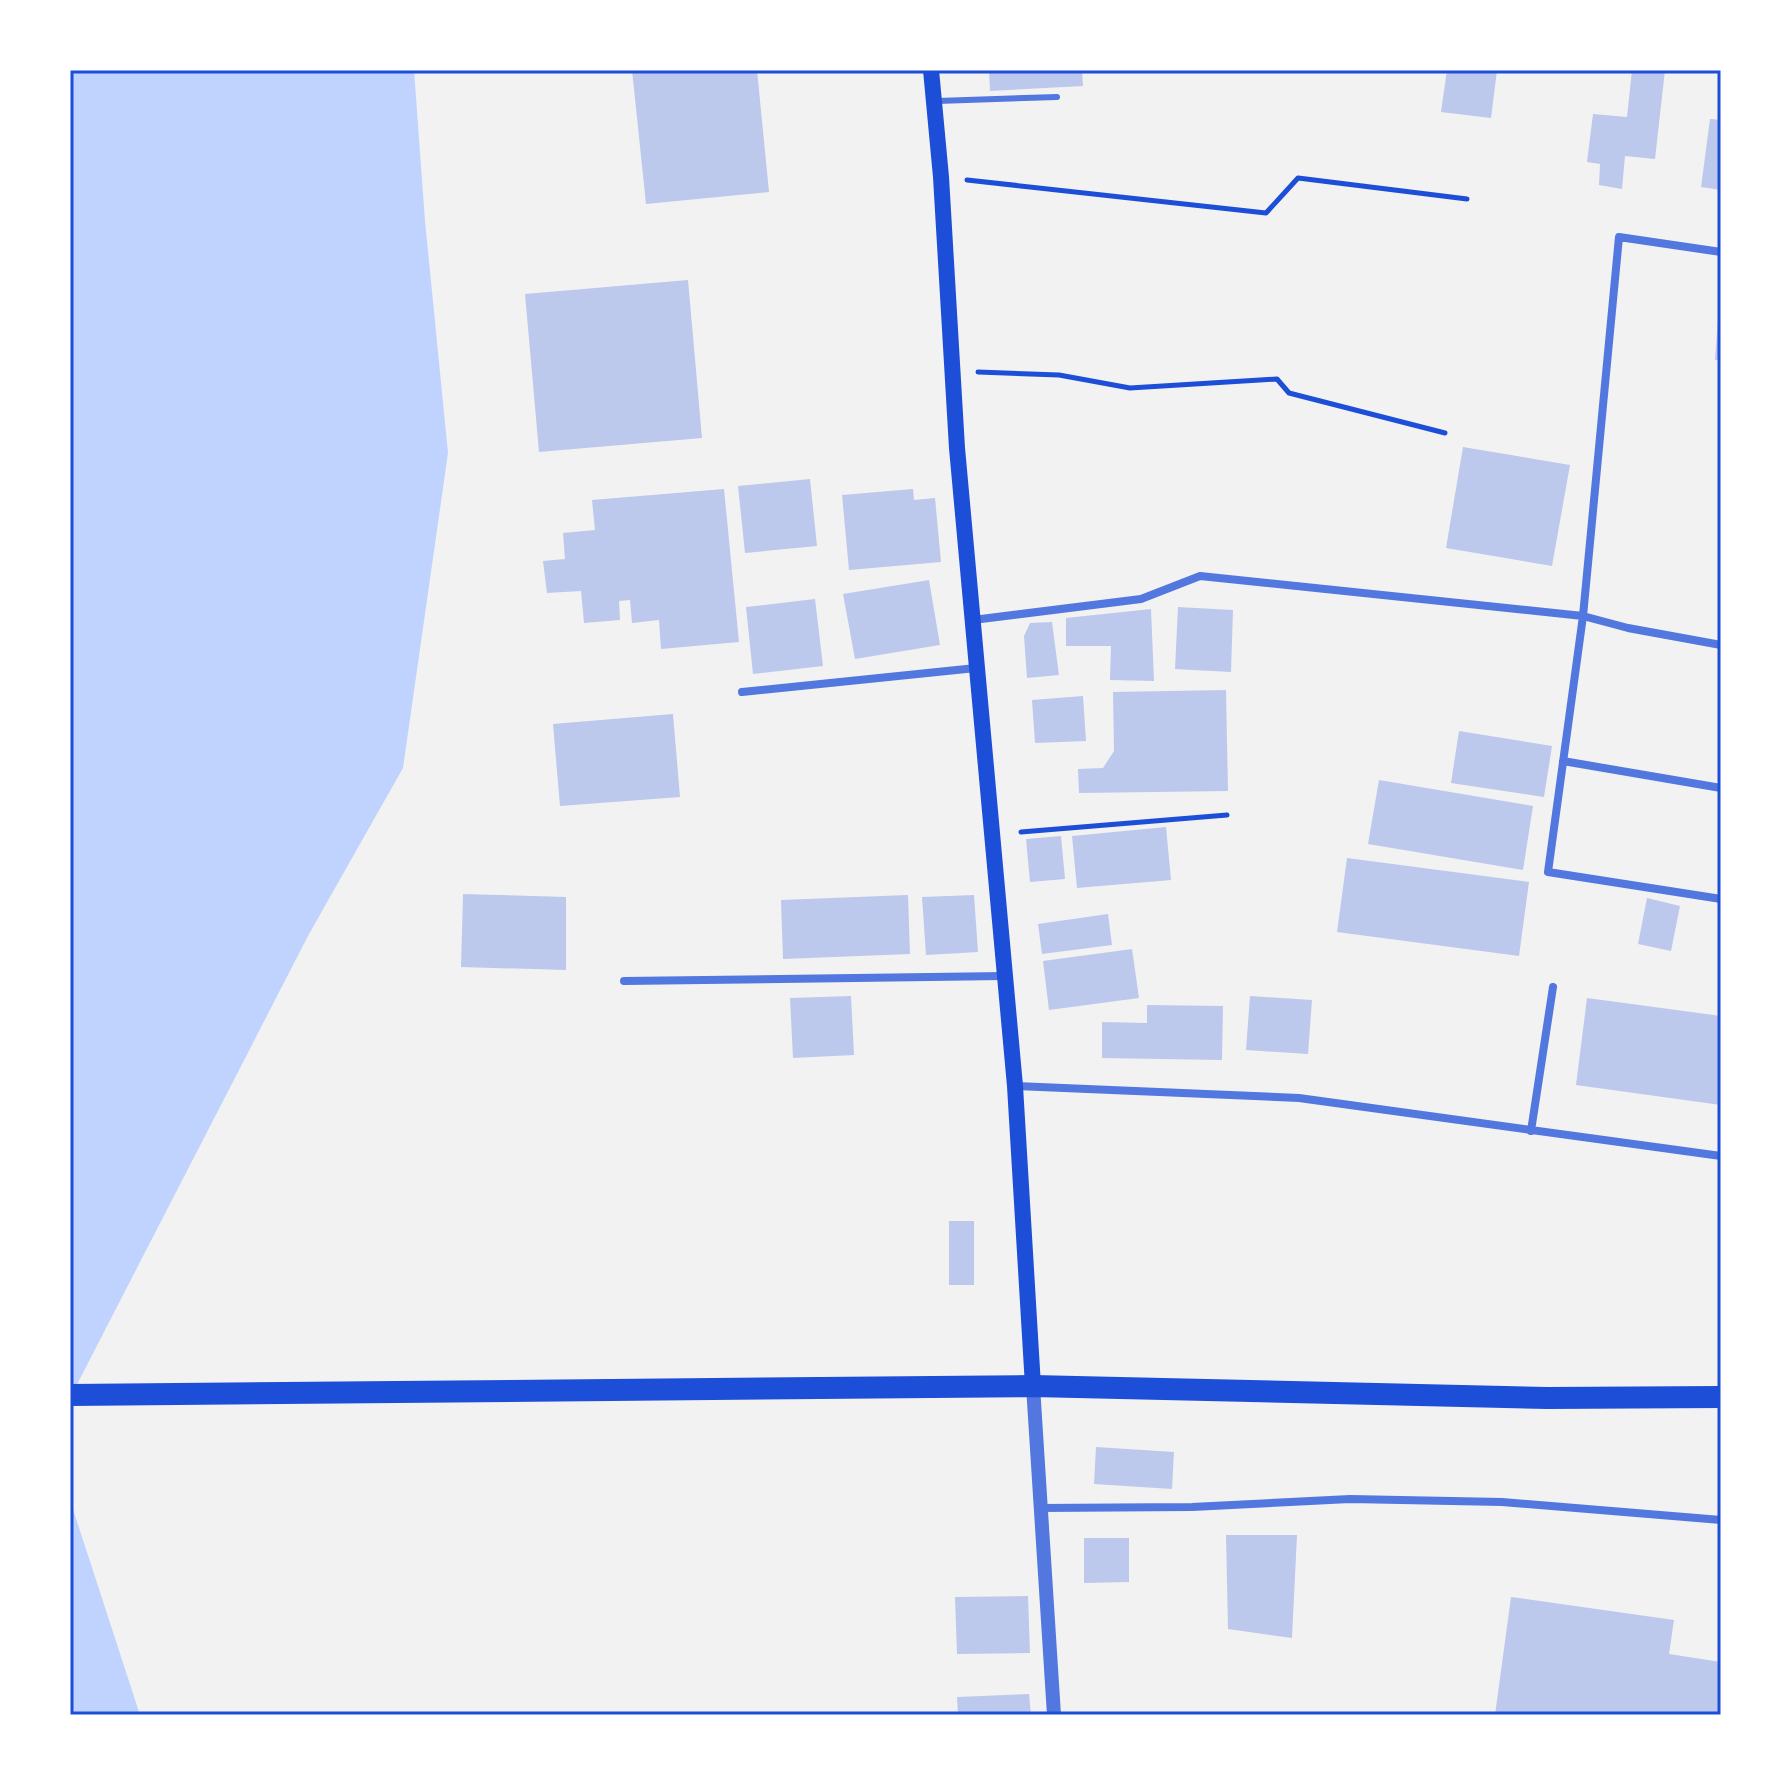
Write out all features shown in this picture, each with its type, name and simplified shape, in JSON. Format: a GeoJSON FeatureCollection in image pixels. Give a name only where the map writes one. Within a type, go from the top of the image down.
{"type":"FeatureCollection","features":[{"type":"Feature","properties":{"kind":"highway"},"geometry":{"type":"LineString","coordinates":[[70,1395],[1033,1386],[1547,1398],[1721,1397]]}},
{"type":"Feature","properties":{"kind":"main road"},"geometry":{"type":"LineString","coordinates":[[931,70],[973,620],[1015,1086],[1033,1386]]}},
{"type":"Feature","properties":{"kind":"street"},"geometry":{"type":"LineString","coordinates":[[1721,252],[1619,237],[1583,616],[1548,872],[1721,899]]}},
{"type":"Feature","properties":{"kind":"street"},"geometry":{"type":"LineString","coordinates":[[973,620],[1141,599],[1200,576],[1583,616],[1628,628],[1721,645]]}},
{"type":"Feature","properties":{"kind":"street"},"geometry":{"type":"LineString","coordinates":[[742,692],[977,668]]}},
{"type":"Feature","properties":{"kind":"street"},"geometry":{"type":"LineString","coordinates":[[1563,761],[1721,788]]}},
{"type":"Feature","properties":{"kind":"street"},"geometry":{"type":"LineString","coordinates":[[624,981],[1004,976]]}},
{"type":"Feature","properties":{"kind":"street"},"geometry":{"type":"LineString","coordinates":[[1531,1131],[1553,987]]}},
{"type":"Feature","properties":{"kind":"street"},"geometry":{"type":"LineString","coordinates":[[1015,1086],[1299,1098],[1721,1156]]}},
{"type":"Feature","properties":{"kind":"street"},"geometry":{"type":"LineString","coordinates":[[1033,1386],[1054,1715]]}},
{"type":"Feature","properties":{"kind":"street"},"geometry":{"type":"LineString","coordinates":[[1040,1508],[1192,1507],[1350,1499],[1502,1502],[1721,1520]]}},
{"type":"Feature","properties":{"kind":"lane"},"geometry":{"type":"LineString","coordinates":[[934,101],[1057,97]]}},
{"type":"Feature","properties":{"kind":"path"},"geometry":{"type":"LineString","coordinates":[[941,177],[1266,213],[1298,178],[1467,199]]}},
{"type":"Feature","properties":{"kind":"path"},"geometry":{"type":"LineString","coordinates":[[953,371],[1059,375],[1130,388],[1277,379],[1289,393],[1445,433]]}},
{"type":"Feature","properties":{"kind":"path"},"geometry":{"type":"LineString","coordinates":[[992,834],[1227,815]]}},
{"type":"Feature","properties":{"kind":"water"},"geometry":{"type":"Polygon","coordinates":[[[70,70],[414,70],[448,453],[403,768],[309,934],[70,1398],[70,70]]]}},
{"type":"Feature","properties":{"kind":"water"},"geometry":{"type":"Polygon","coordinates":[[[70,1500],[140,1715],[70,1715],[70,1500]]]}},
{"type":"Feature","properties":{"kind":"building"},"geometry":{"type":"Polygon","coordinates":[[[632,70],[757,70],[769,192],[646,204],[632,70]]]}},
{"type":"Feature","properties":{"kind":"building"},"geometry":{"type":"Polygon","coordinates":[[[989,70],[1082,70],[1083,86],[990,91],[989,70]]]}},
{"type":"Feature","properties":{"kind":"building"},"geometry":{"type":"Polygon","coordinates":[[[1447,70],[1497,70],[1491,118],[1441,112],[1447,70]]]}},
{"type":"Feature","properties":{"kind":"building"},"geometry":{"type":"Polygon","coordinates":[[[1632,70],[1665,70],[1655,159],[1625,156],[1622,189],[1599,185],[1600,164],[1587,162],[1593,114],[1627,117],[1632,70]]]}},
{"type":"Feature","properties":{"kind":"building"},"geometry":{"type":"Polygon","coordinates":[[[1710,119],[1721,120],[1721,190],[1701,187],[1710,119]]]}},
{"type":"Feature","properties":{"kind":"building"},"geometry":{"type":"Polygon","coordinates":[[[688,280],[702,438],[539,452],[525,294],[688,280]]]}},
{"type":"Feature","properties":{"kind":"building"},"geometry":{"type":"Polygon","coordinates":[[[1719,306],[1721,360],[1715,360],[1719,306]]]}},
{"type":"Feature","properties":{"kind":"building"},"geometry":{"type":"Polygon","coordinates":[[[1463,447],[1570,465],[1552,566],[1446,548],[1463,447]]]}},
{"type":"Feature","properties":{"kind":"building"},"geometry":{"type":"Polygon","coordinates":[[[810,479],[817,546],[745,553],[738,486],[810,479]]]}},
{"type":"Feature","properties":{"kind":"building"},"geometry":{"type":"Polygon","coordinates":[[[724,489],[739,642],[661,649],[659,620],[632,623],[630,600],[619,601],[620,620],[584,623],[581,591],[547,593],[543,561],[565,559],[563,533],[595,530],[592,500],[724,489]]]}},
{"type":"Feature","properties":{"kind":"building"},"geometry":{"type":"Polygon","coordinates":[[[913,489],[914,500],[935,498],[941,562],[849,570],[842,495],[913,489]]]}},
{"type":"Feature","properties":{"kind":"building"},"geometry":{"type":"Polygon","coordinates":[[[929,580],[940,645],[855,659],[843,594],[929,580]]]}},
{"type":"Feature","properties":{"kind":"building"},"geometry":{"type":"Polygon","coordinates":[[[815,599],[823,666],[753,674],[746,607],[815,599]]]}},
{"type":"Feature","properties":{"kind":"building"},"geometry":{"type":"Polygon","coordinates":[[[1178,607],[1233,610],[1231,672],[1175,669],[1178,607]]]}},
{"type":"Feature","properties":{"kind":"building"},"geometry":{"type":"Polygon","coordinates":[[[1151,609],[1154,681],[1110,680],[1111,646],[1066,646],[1066,618],[1151,609]]]}},
{"type":"Feature","properties":{"kind":"building"},"geometry":{"type":"Polygon","coordinates":[[[1052,622],[1059,675],[1027,678],[1024,636],[1030,623],[1052,622]]]}},
{"type":"Feature","properties":{"kind":"building"},"geometry":{"type":"Polygon","coordinates":[[[1226,690],[1228,791],[1079,793],[1078,769],[1103,768],[1114,751],[1113,692],[1226,690]]]}},
{"type":"Feature","properties":{"kind":"building"},"geometry":{"type":"Polygon","coordinates":[[[1083,696],[1086,741],[1035,743],[1032,700],[1083,696]]]}},
{"type":"Feature","properties":{"kind":"building"},"geometry":{"type":"Polygon","coordinates":[[[673,714],[680,797],[560,806],[553,724],[673,714]]]}},
{"type":"Feature","properties":{"kind":"building"},"geometry":{"type":"Polygon","coordinates":[[[1459,731],[1552,746],[1544,797],[1451,783],[1459,731]]]}},
{"type":"Feature","properties":{"kind":"building"},"geometry":{"type":"Polygon","coordinates":[[[1379,780],[1533,806],[1523,870],[1368,844],[1379,780]]]}},
{"type":"Feature","properties":{"kind":"building"},"geometry":{"type":"Polygon","coordinates":[[[1166,827],[1171,880],[1077,888],[1072,836],[1166,827]]]}},
{"type":"Feature","properties":{"kind":"building"},"geometry":{"type":"Polygon","coordinates":[[[1061,836],[1065,879],[1030,882],[1026,839],[1061,836]]]}},
{"type":"Feature","properties":{"kind":"building"},"geometry":{"type":"Polygon","coordinates":[[[1347,858],[1529,882],[1519,956],[1337,932],[1347,858]]]}},
{"type":"Feature","properties":{"kind":"building"},"geometry":{"type":"Polygon","coordinates":[[[463,894],[566,897],[566,970],[461,967],[463,894]]]}},
{"type":"Feature","properties":{"kind":"building"},"geometry":{"type":"Polygon","coordinates":[[[908,895],[910,954],[783,959],[781,900],[908,895]]]}},
{"type":"Feature","properties":{"kind":"building"},"geometry":{"type":"Polygon","coordinates":[[[974,895],[978,952],[926,955],[922,897],[974,895]]]}},
{"type":"Feature","properties":{"kind":"building"},"geometry":{"type":"Polygon","coordinates":[[[1647,898],[1680,906],[1671,951],[1638,944],[1647,898]]]}},
{"type":"Feature","properties":{"kind":"building"},"geometry":{"type":"Polygon","coordinates":[[[1108,914],[1112,945],[1042,954],[1038,924],[1108,914]]]}},
{"type":"Feature","properties":{"kind":"building"},"geometry":{"type":"Polygon","coordinates":[[[1132,949],[1139,998],[1049,1010],[1043,961],[1132,949]]]}},
{"type":"Feature","properties":{"kind":"building"},"geometry":{"type":"Polygon","coordinates":[[[851,996],[854,1055],[793,1058],[790,998],[851,996]]]}},
{"type":"Feature","properties":{"kind":"building"},"geometry":{"type":"Polygon","coordinates":[[[1250,996],[1312,1000],[1308,1054],[1246,1050],[1250,996]]]}},
{"type":"Feature","properties":{"kind":"building"},"geometry":{"type":"Polygon","coordinates":[[[1587,998],[1721,1016],[1721,1105],[1576,1085],[1587,998]]]}},
{"type":"Feature","properties":{"kind":"building"},"geometry":{"type":"Polygon","coordinates":[[[1147,1005],[1223,1006],[1222,1060],[1102,1058],[1102,1022],[1147,1023],[1147,1005]]]}},
{"type":"Feature","properties":{"kind":"building"},"geometry":{"type":"Polygon","coordinates":[[[949,1221],[974,1221],[974,1285],[949,1285],[949,1221]]]}},
{"type":"Feature","properties":{"kind":"building"},"geometry":{"type":"Polygon","coordinates":[[[1096,1447],[1174,1452],[1172,1489],[1094,1484],[1096,1447]]]}},
{"type":"Feature","properties":{"kind":"building"},"geometry":{"type":"Polygon","coordinates":[[[1226,1535],[1297,1535],[1292,1638],[1228,1629],[1226,1535]]]}},
{"type":"Feature","properties":{"kind":"building"},"geometry":{"type":"Polygon","coordinates":[[[1084,1538],[1129,1538],[1129,1582],[1084,1583],[1084,1538]]]}},
{"type":"Feature","properties":{"kind":"building"},"geometry":{"type":"Polygon","coordinates":[[[1028,1596],[1030,1653],[957,1654],[955,1597],[1028,1596]]]}},
{"type":"Feature","properties":{"kind":"building"},"geometry":{"type":"Polygon","coordinates":[[[1511,1597],[1674,1620],[1669,1654],[1721,1662],[1721,1715],[1495,1715],[1511,1597]]]}},
{"type":"Feature","properties":{"kind":"building"},"geometry":{"type":"Polygon","coordinates":[[[1029,1694],[1031,1715],[958,1715],[957,1697],[1029,1694]]]}}]}
